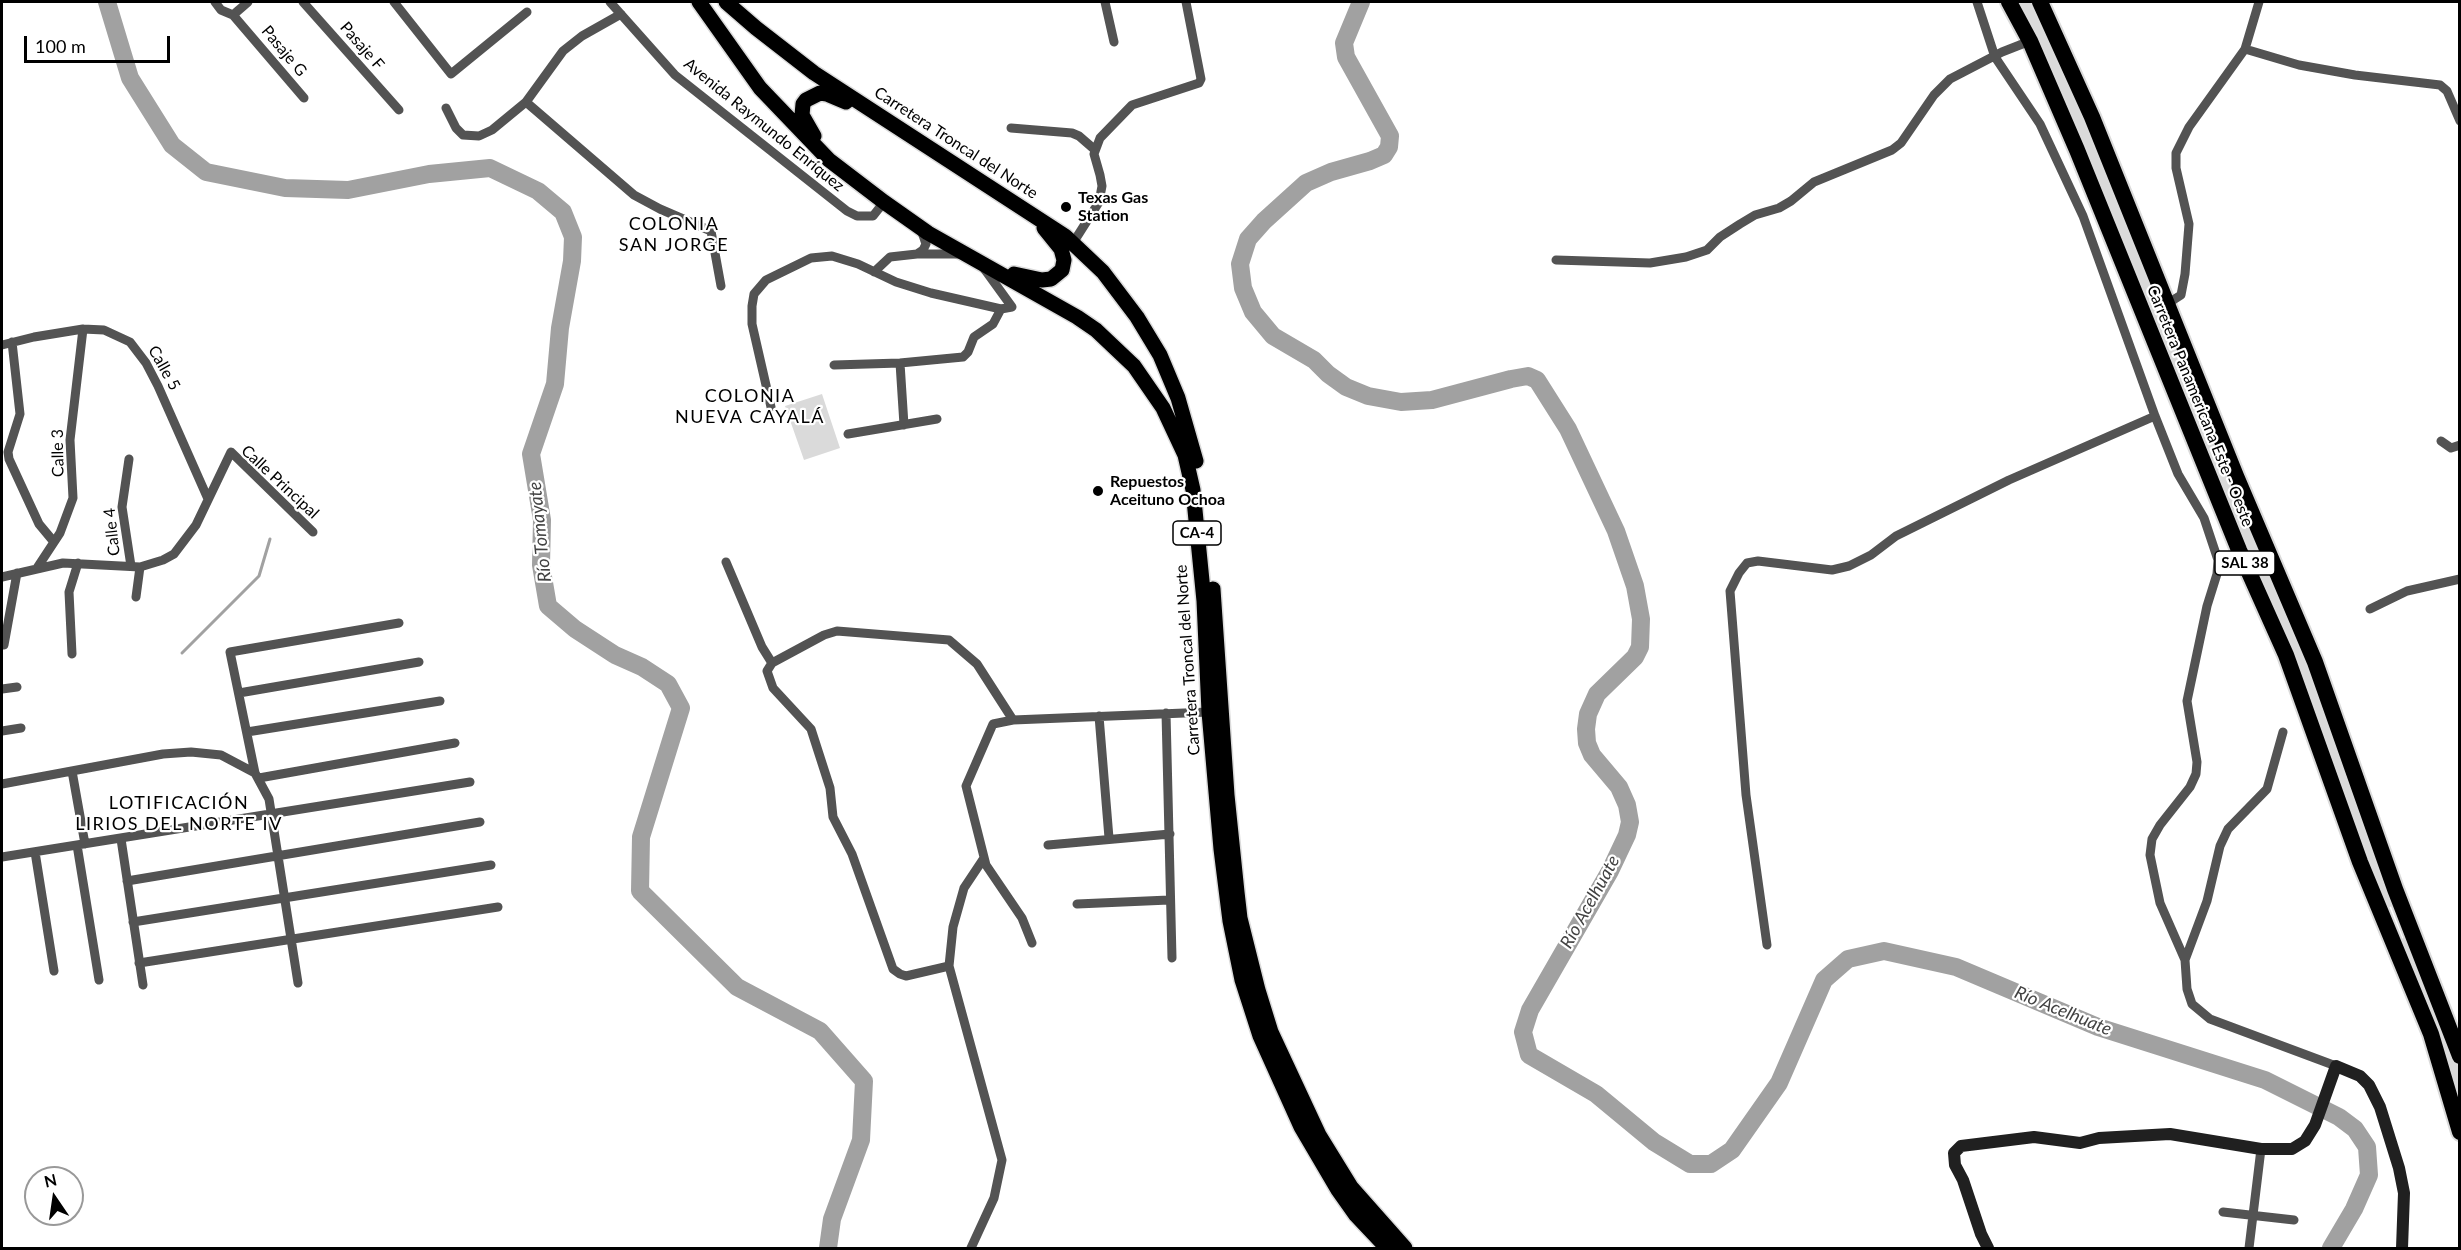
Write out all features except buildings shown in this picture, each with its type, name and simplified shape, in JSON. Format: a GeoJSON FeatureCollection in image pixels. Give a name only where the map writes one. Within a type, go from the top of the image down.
{"type":"FeatureCollection","features":[{"type":"Feature","properties":{"kind":"highway","name":"Carretera Panamericana Este - Oeste"},"geometry":{"type":"LineString","coordinates":[[2009,2],[2030,41],[2077,150],[2239,550],[2286,655],[2360,862],[2441,1062],[2460,1132]]}},
{"type":"Feature","properties":{"kind":"highway","name":"Carretera Panamericana Este - Oeste"},"geometry":{"type":"LineString","coordinates":[[2040,2],[2092,117],[2315,662],[2398,897],[2460,1056]]}},
{"type":"Feature","properties":{"kind":"highway"},"geometry":{"type":"LineString","coordinates":[[2378,906],[2384,911],[2392,911],[2397,906],[2398,897]]}},
{"type":"Feature","properties":{"kind":"highway"},"geometry":{"type":"LineString","coordinates":[[2393,942],[2393,932],[2398,929],[2407,928],[2413,934]]}},
{"type":"Feature","properties":{"kind":"main road","name":"Carretera Troncal del Norte"},"geometry":{"type":"LineString","coordinates":[[699,2],[760,88],[829,160],[920,227],[1077,316],[1106,338],[1145,380],[1178,438],[1193,490],[1204,601],[1209,712],[1230,921],[1242,980],[1275,1072],[1308,1140],[1338,1190],[1360,1220],[1387,1248]]}},
{"type":"Feature","properties":{"kind":"main road","name":"Carretera Troncal del Norte"},"geometry":{"type":"LineString","coordinates":[[726,2],[814,73],[1028,210],[1073,243],[1103,272],[1137,317],[1160,355],[1178,398],[1192,446],[1204,501],[1216,621],[1227,795],[1239,909],[1253,972],[1271,1032],[1313,1124],[1336,1165],[1371,1212],[1405,1248]]}},
{"type":"Feature","properties":{"kind":"main road"},"geometry":{"type":"LineString","coordinates":[[829,160],[804,120],[803,104],[809,96],[827,94],[884,118]]}},
{"type":"Feature","properties":{"kind":"main road"},"geometry":{"type":"LineString","coordinates":[[987,266],[1042,280],[1051,279],[1062,270],[1064,260],[1061,249],[1028,210]]}},
{"type":"Feature","properties":{"kind":"street","name":"Pasaje G"},"geometry":{"type":"LineString","coordinates":[[215,2],[221,10],[233,15],[304,98]]}},
{"type":"Feature","properties":{"kind":"street"},"geometry":{"type":"LineString","coordinates":[[233,15],[248,2]]}},
{"type":"Feature","properties":{"kind":"street","name":"Pasaje F"},"geometry":{"type":"LineString","coordinates":[[303,2],[399,110]]}},
{"type":"Feature","properties":{"kind":"street","name":"Avenida Raymundo Enríquez"},"geometry":{"type":"LineString","coordinates":[[610,2],[675,75],[711,101],[846,211],[857,216],[873,216],[884,202]]}},
{"type":"Feature","properties":{"kind":"street"},"geometry":{"type":"LineString","coordinates":[[1105,2],[1114,42]]}},
{"type":"Feature","properties":{"kind":"street"},"geometry":{"type":"LineString","coordinates":[[1094,150],[1100,138],[1132,105],[1199,83],[1201,79],[1186,2]]}},
{"type":"Feature","properties":{"kind":"street"},"geometry":{"type":"LineString","coordinates":[[1977,2],[1995,57],[2040,124],[2083,216],[2155,416],[2178,474],[2204,518],[2218,560],[2217,574],[2194,659],[2187,701],[2197,762],[2196,774],[2190,787],[2160,825],[2152,839],[2150,855],[2160,903],[2185,960],[2187,989],[2192,1004],[2210,1019],[2336,1066],[2360,1076],[2369,1085],[2380,1107],[2399,1168],[2404,1193],[2402,1248]]}},
{"type":"Feature","properties":{"kind":"street"},"geometry":{"type":"LineString","coordinates":[[2167,304],[2181,295],[2189,224],[2176,168],[2176,153],[2188,127],[2245,49],[2259,2]]}},
{"type":"Feature","properties":{"kind":"street"},"geometry":{"type":"LineString","coordinates":[[400,4],[451,74],[527,12]]}},
{"type":"Feature","properties":{"kind":"street"},"geometry":{"type":"LineString","coordinates":[[446,108],[456,128],[463,135],[472,137],[492,130],[526,102],[563,51],[582,36],[621,14]]}},
{"type":"Feature","properties":{"kind":"street"},"geometry":{"type":"LineString","coordinates":[[1556,260],[1650,263],[1686,257],[1707,250],[1720,237],[1740,224],[1755,215],[1779,208],[1814,182],[1892,150],[1900,143],[1934,95],[1950,79],[2010,48],[2030,41]]}},
{"type":"Feature","properties":{"kind":"street"},"geometry":{"type":"LineString","coordinates":[[2245,49],[2299,65],[2355,75],[2440,85],[2447,91],[2460,121]]}},
{"type":"Feature","properties":{"kind":"street"},"geometry":{"type":"LineString","coordinates":[[526,102],[634,195],[711,231],[721,286]]}},
{"type":"Feature","properties":{"kind":"street"},"geometry":{"type":"LineString","coordinates":[[1011,128],[1072,133],[1094,150],[1102,186],[1099,202],[1073,243]]}},
{"type":"Feature","properties":{"kind":"street"},"geometry":{"type":"LineString","coordinates":[[917,254],[926,244],[920,227]]}},
{"type":"Feature","properties":{"kind":"street"},"geometry":{"type":"LineString","coordinates":[[874,272],[890,258],[917,254],[964,254]]}},
{"type":"Feature","properties":{"kind":"street"},"geometry":{"type":"LineString","coordinates":[[771,407],[752,324],[754,294],[766,280],[821,255],[832,256],[896,282],[931,293],[1001,309],[1012,307],[987,266]]}},
{"type":"Feature","properties":{"kind":"street"},"geometry":{"type":"LineString","coordinates":[[834,365],[900,363],[963,357],[968,352],[974,337],[993,324],[1001,309]]}},
{"type":"Feature","properties":{"kind":"street","name":"Calle 5"},"geometry":{"type":"LineString","coordinates":[[2,345],[83,329],[116,334],[130,342],[150,371],[179,429],[208,499]]}},
{"type":"Feature","properties":{"kind":"street","name":"Calle 3"},"geometry":{"type":"LineString","coordinates":[[37,568],[63,526],[73,498],[70,440],[83,329]]}},
{"type":"Feature","properties":{"kind":"street"},"geometry":{"type":"LineString","coordinates":[[12,342],[20,414],[8,452],[9,459],[39,524],[54,542]]}},
{"type":"Feature","properties":{"kind":"street"},"geometry":{"type":"LineString","coordinates":[[900,363],[904,425]]}},
{"type":"Feature","properties":{"kind":"street"},"geometry":{"type":"LineString","coordinates":[[1767,945],[1746,795],[1730,591],[1738,573],[1748,563],[1758,561],[1832,570],[1849,566],[1871,555],[1896,536],[2009,480],[2155,416]]}},
{"type":"Feature","properties":{"kind":"street"},"geometry":{"type":"LineString","coordinates":[[848,434],[937,419]]}},
{"type":"Feature","properties":{"kind":"street"},"geometry":{"type":"LineString","coordinates":[[2441,441],[2446,447],[2460,445]]}},
{"type":"Feature","properties":{"kind":"street","name":"Calle Principal"},"geometry":{"type":"LineString","coordinates":[[2,577],[37,568],[78,563],[135,567],[164,560],[174,554],[196,525],[231,452],[312,532]]}},
{"type":"Feature","properties":{"kind":"street","name":"Calle 4"},"geometry":{"type":"LineString","coordinates":[[129,459],[122,507],[135,567],[136,597]]}},
{"type":"Feature","properties":{"kind":"street"},"geometry":{"type":"LineString","coordinates":[[726,562],[762,646],[772,663]]}},
{"type":"Feature","properties":{"kind":"street"},"geometry":{"type":"LineString","coordinates":[[72,654],[69,592],[78,563]]}},
{"type":"Feature","properties":{"kind":"street"},"geometry":{"type":"LineString","coordinates":[[4,645],[18,573]]}},
{"type":"Feature","properties":{"kind":"street"},"geometry":{"type":"LineString","coordinates":[[2370,609],[2407,591],[2460,579]]}},
{"type":"Feature","properties":{"kind":"street"},"geometry":{"type":"LineString","coordinates":[[298,982],[269,799],[257,776],[230,652],[399,624]]}},
{"type":"Feature","properties":{"kind":"street"},"geometry":{"type":"LineString","coordinates":[[949,966],[906,976],[893,969],[852,854],[833,817],[830,788],[811,729],[773,688],[767,671],[772,663],[824,635],[837,631],[949,640],[977,664],[1013,720]]}},
{"type":"Feature","properties":{"kind":"street"},"geometry":{"type":"LineString","coordinates":[[240,693],[419,662]]}},
{"type":"Feature","properties":{"kind":"street"},"geometry":{"type":"LineString","coordinates":[[2,689],[17,687]]}},
{"type":"Feature","properties":{"kind":"street"},"geometry":{"type":"LineString","coordinates":[[247,732],[440,701]]}},
{"type":"Feature","properties":{"kind":"street"},"geometry":{"type":"LineString","coordinates":[[1032,943],[1022,918],[986,865],[966,786],[993,724],[1013,720],[1209,712]]}},
{"type":"Feature","properties":{"kind":"street"},"geometry":{"type":"LineString","coordinates":[[1166,713],[1172,958]]}},
{"type":"Feature","properties":{"kind":"street"},"geometry":{"type":"LineString","coordinates":[[1099,716],[1109,838]]}},
{"type":"Feature","properties":{"kind":"street"},"geometry":{"type":"LineString","coordinates":[[2,731],[21,728]]}},
{"type":"Feature","properties":{"kind":"street"},"geometry":{"type":"LineString","coordinates":[[2185,960],[2207,901],[2220,846],[2228,829],[2267,789],[2283,732]]}},
{"type":"Feature","properties":{"kind":"street"},"geometry":{"type":"LineString","coordinates":[[2,784],[163,754],[191,752],[221,755],[257,776],[455,743]]}},
{"type":"Feature","properties":{"kind":"street"},"geometry":{"type":"LineString","coordinates":[[72,771],[99,980]]}},
{"type":"Feature","properties":{"kind":"street"},"geometry":{"type":"LineString","coordinates":[[2,857],[470,782]]}},
{"type":"Feature","properties":{"kind":"street"},"geometry":{"type":"LineString","coordinates":[[127,881],[480,822]]}},
{"type":"Feature","properties":{"kind":"street"},"geometry":{"type":"LineString","coordinates":[[1048,845],[1170,834]]}},
{"type":"Feature","properties":{"kind":"street"},"geometry":{"type":"LineString","coordinates":[[121,838],[143,985]]}},
{"type":"Feature","properties":{"kind":"street"},"geometry":{"type":"LineString","coordinates":[[35,852],[54,971]]}},
{"type":"Feature","properties":{"kind":"street"},"geometry":{"type":"LineString","coordinates":[[971,1248],[994,1198],[1002,1160],[949,966],[952,927],[964,888],[984,858]]}},
{"type":"Feature","properties":{"kind":"street"},"geometry":{"type":"LineString","coordinates":[[134,922],[491,865]]}},
{"type":"Feature","properties":{"kind":"street"},"geometry":{"type":"LineString","coordinates":[[1077,904],[1169,900]]}},
{"type":"Feature","properties":{"kind":"street"},"geometry":{"type":"LineString","coordinates":[[139,963],[498,908]]}},
{"type":"Feature","properties":{"kind":"street"},"geometry":{"type":"LineString","coordinates":[[1988,1248],[1981,1234],[1963,1179],[1955,1165],[1954,1154],[1962,1146],[2034,1137],[2080,1143],[2099,1138],[2170,1134],[2261,1149],[2292,1149],[2305,1141],[2315,1125],[2336,1066]]}},
{"type":"Feature","properties":{"kind":"street"},"geometry":{"type":"LineString","coordinates":[[2249,1248],[2261,1149]]}},
{"type":"Feature","properties":{"kind":"street"},"geometry":{"type":"LineString","coordinates":[[2223,1212],[2294,1220]]}},
{"type":"Feature","properties":{"kind":"shaded area"},"geometry":{"type":"Polygon","coordinates":[[[2016,2],[2032,2],[2071,85],[2298,633],[2393,905],[2390,907],[2384,906],[2250,559],[2016,2]]]}},
{"type":"Feature","properties":{"kind":"shaded area"},"geometry":{"type":"Polygon","coordinates":[[[822,394],[840,448],[804,460],[785,406],[822,394]]]}},
{"type":"Feature","properties":{"kind":"shaded area"},"geometry":{"type":"Polygon","coordinates":[[[2406,938],[2450,1040],[2459,1068],[2459,1113],[2398,940],[2406,938]]]}},
{"type":"Feature","properties":{"kind":"waterway","name":"Río Tomayate"},"geometry":{"type":"LineString","coordinates":[[107,2],[130,78],[172,145],[206,172],[285,188],[348,190],[429,174],[490,168],[538,191],[563,212],[573,237],[572,261],[560,328],[555,384],[531,454],[542,520],[541,565],[548,606],[575,629],[615,655],[642,667],[668,684],[681,708],[641,837],[640,891],[737,987],[820,1031],[864,1081],[861,1140],[832,1219],[828,1248]]}},
{"type":"Feature","properties":{"kind":"waterway","name":"Río Acelhuate"},"geometry":{"type":"LineString","coordinates":[[1361,2],[1344,43],[1346,57],[1390,136],[1389,147],[1384,155],[1331,172],[1306,183],[1264,221],[1248,239],[1240,264],[1243,288],[1253,312],[1273,336],[1314,360],[1346,387],[1368,396],[1401,402],[1432,400],[1511,379],[1528,376],[1537,380],[1568,429],[1616,531],[1635,586],[1641,619],[1640,647],[1635,657],[1597,694],[1588,714],[1586,729],[1587,743],[1592,755],[1619,787],[1627,805],[1630,822],[1627,835],[1610,871],[1530,1010],[1523,1032],[1529,1055],[1596,1094],[1654,1142],[1690,1164],[1711,1164],[1732,1150],[1779,1083],[1824,980],[1848,959],[1884,951],[1956,967],[2098,1027],[2265,1080],[2339,1117],[2355,1129],[2367,1147],[2369,1175],[2354,1209],[2331,1248]]}},
{"type":"Feature","properties":{"kind":"waterway"},"geometry":{"type":"LineString","coordinates":[[182,653],[259,576],[270,539]]}},
{"type":"Feature","properties":{"kind":"place","name":"Texas Gas Station"},"geometry":{"type":"Point","coordinates":[1066,207]}},
{"type":"Feature","properties":{"kind":"place","name":"Repuestos Aceituno Ochoa"},"geometry":{"type":"Point","coordinates":[1098,491]}},
{"type":"Feature","properties":{"kind":"district","name":"COLONIA SAN JORGE"},"geometry":{"type":"Point","coordinates":[674,234]}},
{"type":"Feature","properties":{"kind":"district","name":"COLONIA NUEVA CAYALÁ"},"geometry":{"type":"Point","coordinates":[750,406]}},
{"type":"Feature","properties":{"kind":"district","name":"LOTIFICACIÓN LIRIOS DEL NORTE IV"},"geometry":{"type":"Point","coordinates":[179,813]}}]}
